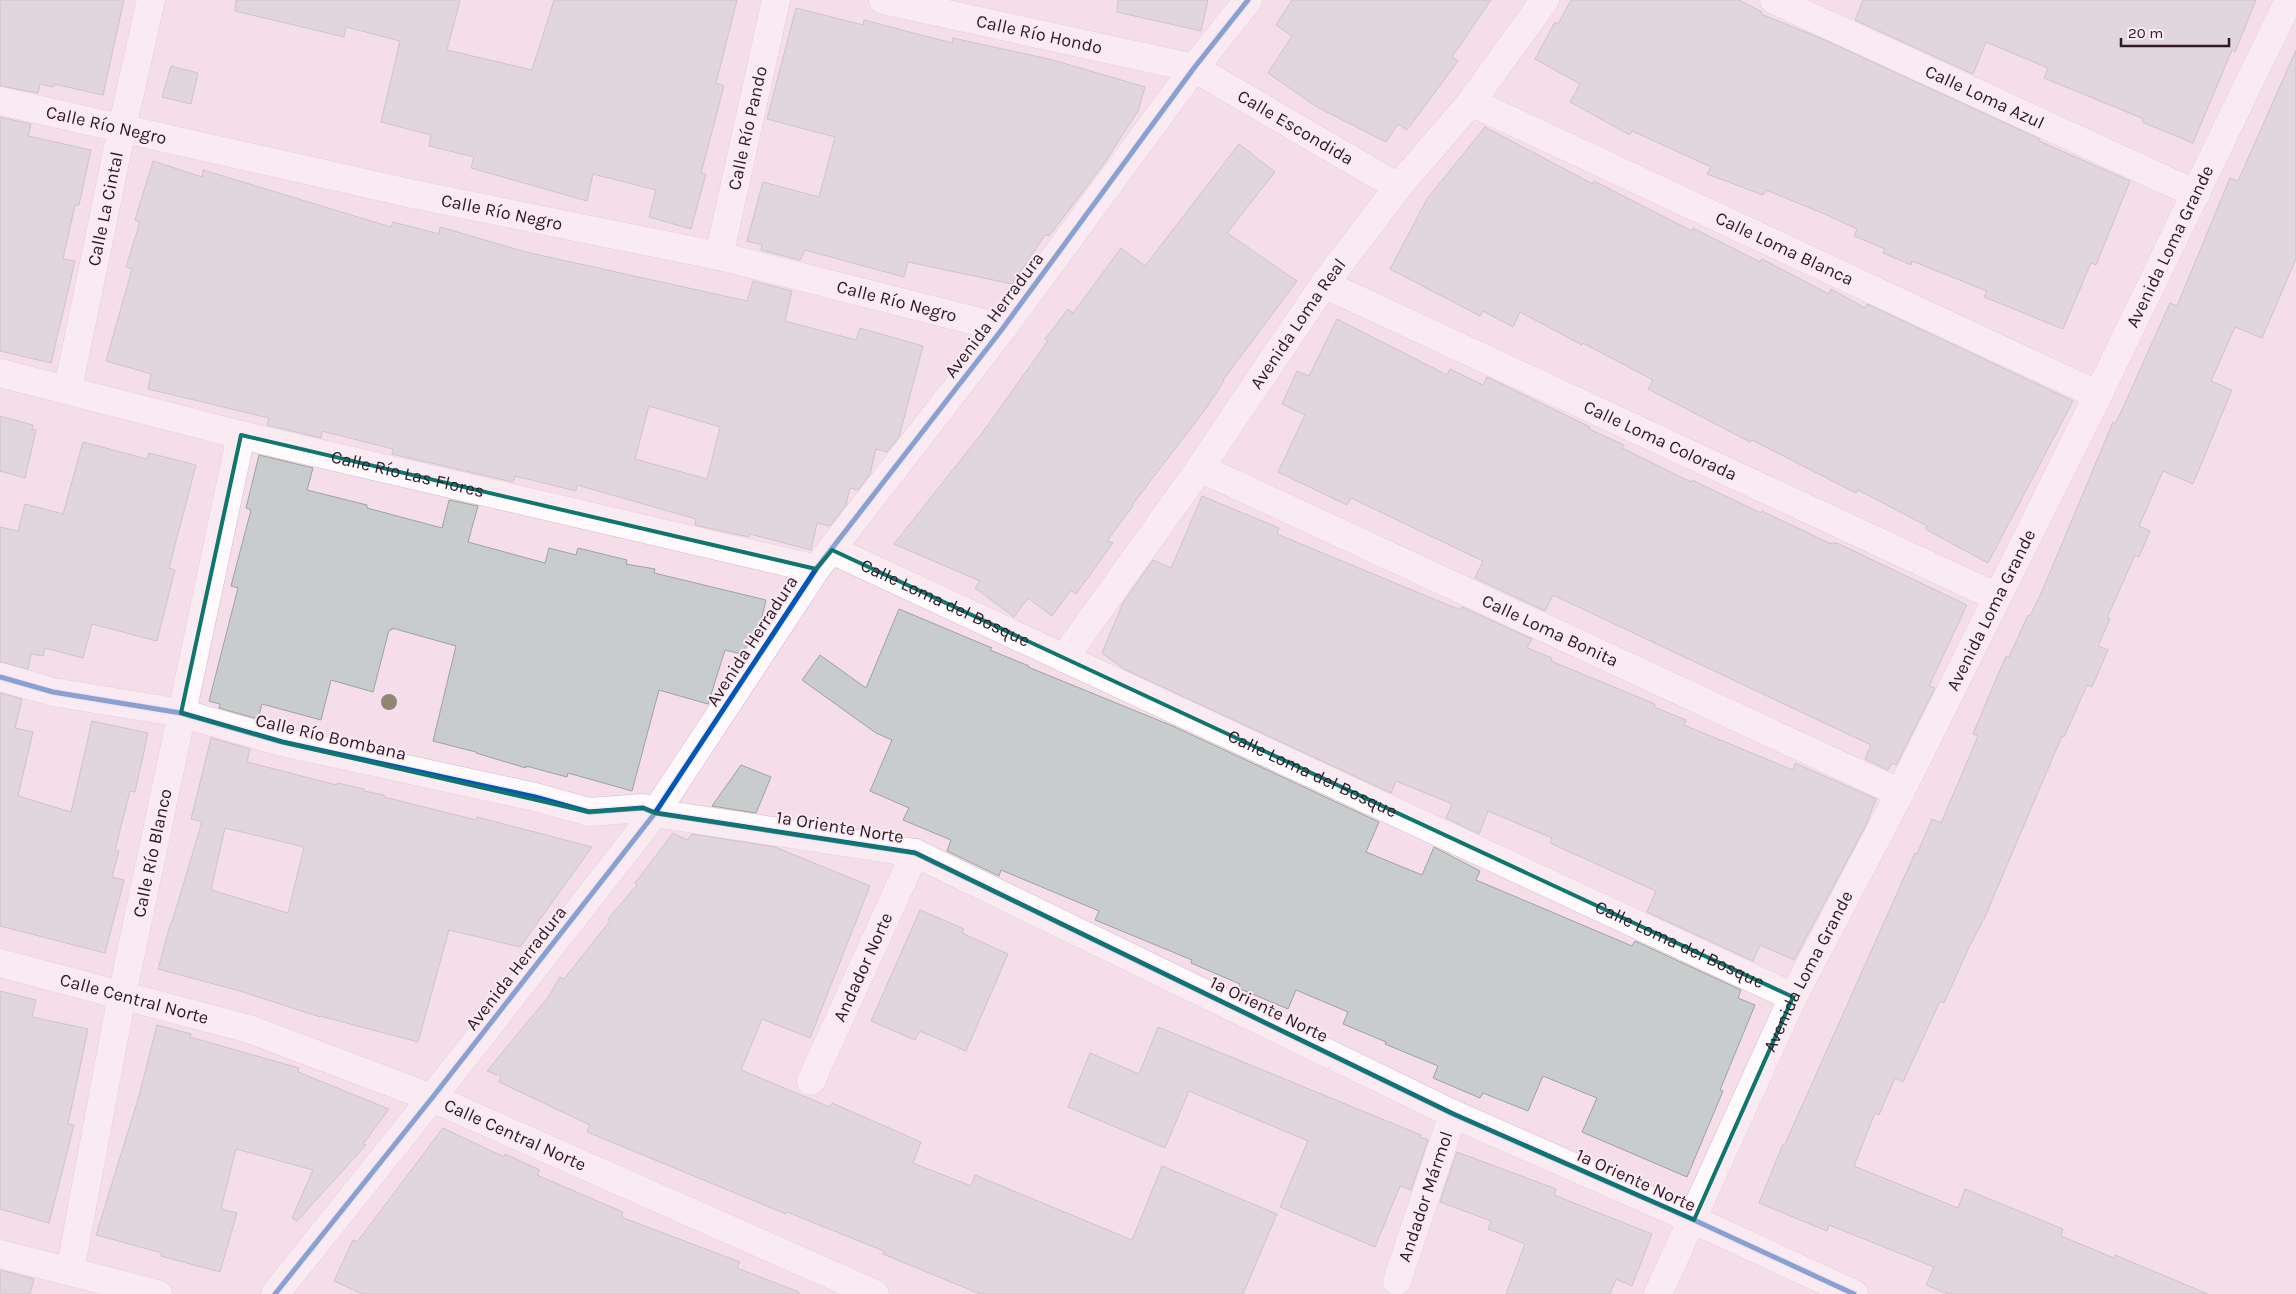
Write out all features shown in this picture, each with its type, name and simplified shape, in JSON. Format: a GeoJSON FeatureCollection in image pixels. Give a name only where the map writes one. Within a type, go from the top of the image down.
{"type":"FeatureCollection","features":[{"type":"Feature","properties":{"kind":"street","name":"Calle La Cintal"},"geometry":{"type":"LineString","coordinates":[[68,389],[122,128],[151,0]]}},
{"type":"Feature","properties":{"kind":"street","name":"Calle Río Pando"},"geometry":{"type":"LineString","coordinates":[[719,256],[776,0]]}},
{"type":"Feature","properties":{"kind":"street","name":"Calle Río Hondo"},"geometry":{"type":"LineString","coordinates":[[883,0],[1194,68]]}},
{"type":"Feature","properties":{"kind":"street","name":"Avenida Herradura"},"geometry":{"type":"LineString","coordinates":[[284,1292],[432,1098],[655,813],[824,559],[1003,328],[1194,68],[1248,0]]}},
{"type":"Feature","properties":{"kind":"street","name":"Avenida Loma Real"},"geometry":{"type":"LineString","coordinates":[[1064,658],[1200,468],[1324,284],[1398,186],[1470,102],[1545,0]]}},
{"type":"Feature","properties":{"kind":"street","name":"Calle Loma Azul"},"geometry":{"type":"LineString","coordinates":[[1774,0],[2196,194]]}},
{"type":"Feature","properties":{"kind":"street","name":"Avenida Loma Grande"},"geometry":{"type":"LineString","coordinates":[[1658,1294],[1694,1220],[1794,997],[1900,793],[2098,395],[2289,0]]}},
{"type":"Feature","properties":{"kind":"street","name":"Calle Escondida"},"geometry":{"type":"LineString","coordinates":[[1194,68],[1398,186]]}},
{"type":"Feature","properties":{"kind":"street","name":"Calle Río Negro"},"geometry":{"type":"LineString","coordinates":[[0,101],[412,194],[719,256],[1003,328]]}},
{"type":"Feature","properties":{"kind":"street","name":"Calle Loma Blanca"},"geometry":{"type":"LineString","coordinates":[[1470,102],[2098,395]]}},
{"type":"Feature","properties":{"kind":"street","name":"Calle Loma Colorada"},"geometry":{"type":"LineString","coordinates":[[1324,284],[1997,597]]}},
{"type":"Feature","properties":{"kind":"street","name":"Calle Río Las Flores"},"geometry":{"type":"LineString","coordinates":[[0,373],[241,435],[824,559]]}},
{"type":"Feature","properties":{"kind":"street","name":"Calle Río Blanco"},"geometry":{"type":"LineString","coordinates":[[70,1271],[122,995],[241,435]]}},
{"type":"Feature","properties":{"kind":"street","name":"Calle Loma Bonita"},"geometry":{"type":"LineString","coordinates":[[1200,468],[1900,793]]}},
{"type":"Feature","properties":{"kind":"street","name":"Calle Loma del Bosque"},"geometry":{"type":"LineString","coordinates":[[824,559],[1064,658],[1794,997]]}},
{"type":"Feature","properties":{"kind":"street","name":"Calle Río Bombana"},"geometry":{"type":"LineString","coordinates":[[0,677],[53,692],[181,713],[282,742],[535,797],[589,812],[643,808],[655,813]]}},
{"type":"Feature","properties":{"kind":"street","name":"1a Oriente Norte"},"geometry":{"type":"LineString","coordinates":[[655,813],[915,853],[1453,1114],[1694,1220],[1854,1294]]}},
{"type":"Feature","properties":{"kind":"street","name":"Andador Norte"},"geometry":{"type":"LineString","coordinates":[[811,1081],[915,853]]}},
{"type":"Feature","properties":{"kind":"street","name":"Calle Central Norte"},"geometry":{"type":"LineString","coordinates":[[0,964],[249,1029],[432,1098],[875,1294]]}},
{"type":"Feature","properties":{"kind":"street","name":"Andador Mármol"},"geometry":{"type":"LineString","coordinates":[[1397,1281],[1453,1114]]}},
{"type":"Feature","properties":{"kind":"street"},"geometry":{"type":"LineString","coordinates":[[0,1254],[158,1294]]}},
{"type":"Feature","properties":{"kind":"highlighted area"},"geometry":{"type":"Polygon","coordinates":[[[241,435],[816,569],[832,550],[1793,997],[1694,1220],[1453,1114],[915,853],[655,813],[643,808],[589,812],[282,742],[181,713],[241,435]]]}},
{"type":"Feature","properties":{"kind":"building"},"geometry":{"type":"Polygon","coordinates":[[[0,0],[124,0],[103,95],[54,84],[53,87],[40,84],[38,93],[0,86],[0,0]]]}},
{"type":"Feature","properties":{"kind":"building"},"geometry":{"type":"Polygon","coordinates":[[[236,0],[460,0],[447,50],[532,70],[554,0],[737,0],[716,83],[724,86],[701,173],[706,174],[691,229],[649,217],[656,190],[593,174],[587,201],[471,168],[474,157],[429,146],[431,135],[381,122],[400,41],[346,27],[344,37],[235,11],[236,0]]]}},
{"type":"Feature","properties":{"kind":"building"},"geometry":{"type":"Polygon","coordinates":[[[1118,0],[1208,0],[1201,31],[1117,12],[1118,0]]]}},
{"type":"Feature","properties":{"kind":"building"},"geometry":{"type":"Polygon","coordinates":[[[1292,0],[1491,0],[1452,57],[1458,61],[1407,130],[1398,124],[1386,142],[1317,107],[1268,73],[1292,36],[1276,25],[1292,0]]]}},
{"type":"Feature","properties":{"kind":"building"},"geometry":{"type":"Polygon","coordinates":[[[1571,0],[1739,0],[1762,12],[1761,14],[1825,40],[2040,139],[2039,141],[2130,181],[2096,265],[2091,263],[2063,329],[1984,297],[1987,291],[1912,261],[1911,265],[1883,253],[1885,249],[1854,236],[1857,229],[1827,215],[1766,190],[1763,195],[1707,174],[1711,167],[1632,131],[1630,135],[1570,102],[1580,84],[1535,59],[1555,22],[1558,24],[1571,0]]]}},
{"type":"Feature","properties":{"kind":"building"},"geometry":{"type":"Polygon","coordinates":[[[1863,0],[2256,0],[2235,52],[2232,50],[2193,143],[2142,122],[2144,119],[2044,78],[2048,68],[1986,42],[1973,74],[1855,20],[1863,0]]]}},
{"type":"Feature","properties":{"kind":"building"},"geometry":{"type":"Polygon","coordinates":[[[796,8],[863,25],[864,20],[952,43],[953,38],[1053,60],[1145,87],[1138,111],[1103,165],[1049,236],[1045,235],[1012,284],[908,262],[904,277],[805,250],[800,260],[761,250],[762,245],[747,241],[763,182],[819,197],[835,137],[767,119],[796,8]]]}},
{"type":"Feature","properties":{"kind":"building"},"geometry":{"type":"Polygon","coordinates":[[[2296,50],[2296,259],[2262,338],[2235,327],[2211,381],[2232,390],[2193,484],[2163,471],[2139,526],[2150,531],[2139,557],[2135,555],[2107,618],[2110,619],[2098,646],[2108,650],[2092,687],[2087,685],[2064,737],[2062,736],[1984,919],[1969,947],[1944,1003],[1940,1001],[1903,1082],[1895,1078],[1879,1115],[1875,1113],[1854,1166],[1958,1208],[1965,1189],[2063,1229],[2061,1236],[2114,1258],[2115,1255],[2208,1294],[1948,1294],[1926,1285],[1934,1267],[1829,1225],[1827,1231],[1759,1203],[1783,1144],[1785,1144],[1915,853],[1917,854],[1932,819],[1941,823],[1978,736],[1973,734],[2006,656],[2009,657],[2028,615],[2030,616],[2043,589],[2113,422],[2115,423],[2121,412],[2170,303],[2177,306],[2230,178],[2238,181],[2296,50]]]}},
{"type":"Feature","properties":{"kind":"building"},"geometry":{"type":"Polygon","coordinates":[[[171,66],[198,73],[191,104],[162,97],[171,66]]]}},
{"type":"Feature","properties":{"kind":"building"},"geometry":{"type":"Polygon","coordinates":[[[0,117],[31,124],[28,136],[91,150],[79,205],[75,205],[63,259],[75,261],[51,363],[0,351],[0,117]]]}},
{"type":"Feature","properties":{"kind":"building"},"geometry":{"type":"Polygon","coordinates":[[[1485,127],[1593,184],[1594,181],[1692,231],[1693,228],[1760,262],[1762,259],[1829,294],[1831,289],[1865,308],[1867,304],[2073,401],[1988,563],[1925,529],[1927,526],[1858,490],[1856,493],[1752,440],[1750,442],[1648,389],[1653,380],[1520,312],[1513,327],[1483,311],[1480,316],[1390,269],[1427,199],[1485,127]]]}},
{"type":"Feature","properties":{"kind":"building"},"geometry":{"type":"Polygon","coordinates":[[[1239,144],[1275,172],[1227,233],[1297,281],[1223,380],[1207,407],[1132,505],[1107,541],[1113,543],[1076,594],[1071,590],[1052,616],[1028,598],[1014,617],[975,588],[980,581],[894,544],[982,433],[1048,341],[1045,339],[1068,309],[1073,313],[1121,248],[1145,266],[1239,144]]]}},
{"type":"Feature","properties":{"kind":"building"},"geometry":{"type":"Polygon","coordinates":[[[153,161],[202,177],[203,170],[391,227],[393,222],[439,234],[440,227],[526,252],[747,301],[753,281],[792,291],[785,321],[856,340],[860,328],[923,346],[899,437],[887,452],[876,449],[870,474],[858,490],[850,488],[846,505],[830,526],[817,523],[811,550],[750,534],[749,537],[695,525],[696,519],[577,485],[576,491],[515,476],[513,482],[392,454],[393,449],[322,431],[321,438],[267,425],[269,418],[148,389],[151,374],[106,361],[132,269],[126,267],[140,222],[135,220],[153,161]],[[649,406],[635,459],[707,479],[720,427],[649,406]]]}},
{"type":"Feature","properties":{"kind":"building"},"geometry":{"type":"Polygon","coordinates":[[[1337,319],[1447,375],[1450,369],[1483,385],[1487,377],[1590,427],[1589,429],[1624,445],[1622,448],[1691,482],[1692,480],[1829,543],[1837,543],[1967,605],[1929,686],[1935,688],[1896,765],[1892,763],[1888,770],[1865,759],[1871,745],[1553,595],[1545,611],[1475,578],[1483,561],[1351,498],[1347,505],[1278,472],[1305,415],[1282,404],[1297,371],[1309,376],[1337,319]]]}},
{"type":"Feature","properties":{"kind":"building"},"geometry":{"type":"Polygon","coordinates":[[[0,416],[33,425],[32,429],[36,430],[25,478],[0,471],[0,416]]]}},
{"type":"Feature","properties":{"kind":"building"},"geometry":{"type":"Polygon","coordinates":[[[83,442],[147,459],[149,453],[196,465],[169,568],[175,570],[157,641],[92,624],[83,658],[45,648],[43,656],[31,654],[28,669],[0,662],[0,527],[18,531],[25,504],[63,514],[83,442]]]}},
{"type":"Feature","properties":{"kind":"building"},"geometry":{"type":"Polygon","coordinates":[[[259,455],[313,468],[307,490],[367,505],[367,508],[442,528],[449,500],[478,506],[468,542],[545,563],[549,548],[576,555],[578,548],[627,560],[626,564],[655,569],[654,573],[766,600],[760,625],[741,654],[725,650],[708,704],[659,690],[632,791],[568,773],[567,777],[526,766],[526,768],[433,741],[456,646],[392,628],[392,630],[389,630],[373,692],[331,680],[321,720],[262,704],[258,719],[219,708],[220,704],[209,701],[238,588],[231,586],[251,510],[246,508],[259,455]]]}},
{"type":"Feature","properties":{"kind":"building"},"geometry":{"type":"Polygon","coordinates":[[[1202,496],[1279,528],[1277,534],[1460,610],[1462,607],[1532,639],[1527,648],[1552,658],[1551,661],[1655,704],[1654,707],[1686,720],[1684,725],[1793,770],[1795,763],[1876,799],[1866,825],[1794,960],[1760,945],[1753,961],[1647,912],[1656,891],[1550,843],[1552,838],[1488,811],[1479,834],[1446,818],[1452,804],[1450,803],[1396,781],[1391,793],[1124,669],[1102,653],[1123,603],[1153,560],[1171,568],[1202,496]]]}},
{"type":"Feature","properties":{"kind":"building"},"geometry":{"type":"Polygon","coordinates":[[[899,609],[992,648],[990,650],[1028,667],[1175,727],[1379,822],[1366,852],[1422,875],[1434,847],[1480,871],[1476,880],[1632,946],[1635,941],[1741,990],[1738,998],[1755,1005],[1720,1090],[1723,1091],[1687,1177],[1582,1132],[1597,1098],[1543,1076],[1528,1111],[1483,1093],[1480,1098],[1433,1078],[1438,1066],[1343,1024],[1348,1012],[1296,990],[1288,1009],[1238,988],[1240,984],[1191,963],[1192,960],[1095,920],[1099,911],[1001,870],[999,876],[947,851],[951,840],[903,820],[909,808],[870,791],[892,740],[876,733],[802,680],[820,655],[866,688],[899,609]]]}},
{"type":"Feature","properties":{"kind":"building"},"geometry":{"type":"Polygon","coordinates":[[[0,693],[22,699],[15,728],[33,732],[18,796],[71,812],[92,721],[148,733],[135,792],[130,791],[115,850],[119,851],[112,877],[124,880],[105,953],[0,926],[0,693]]]}},
{"type":"Feature","properties":{"kind":"building"},"geometry":{"type":"Polygon","coordinates":[[[211,738],[250,749],[247,762],[337,785],[337,783],[364,789],[364,791],[384,795],[384,797],[476,820],[477,817],[592,847],[520,947],[449,930],[418,1042],[320,1017],[240,991],[158,969],[202,822],[191,819],[211,738]],[[225,828],[211,890],[288,913],[304,847],[225,828]]]}},
{"type":"Feature","properties":{"kind":"building"},"geometry":{"type":"Polygon","coordinates":[[[741,765],[771,777],[756,813],[712,806],[741,765]]]}},
{"type":"Feature","properties":{"kind":"building"},"geometry":{"type":"Polygon","coordinates":[[[673,833],[687,840],[692,834],[775,847],[870,886],[810,1038],[762,1019],[741,1070],[830,1107],[832,1103],[921,1142],[913,1163],[971,1186],[975,1175],[1132,1240],[1162,1166],[1277,1214],[1243,1294],[980,1294],[883,1254],[884,1251],[787,1212],[786,1214],[587,1132],[590,1125],[499,1082],[501,1076],[487,1071],[549,996],[560,977],[564,979],[610,921],[608,919],[637,885],[635,883],[673,833]]]}},
{"type":"Feature","properties":{"kind":"building"},"geometry":{"type":"Polygon","coordinates":[[[920,910],[964,929],[962,933],[1008,954],[966,1051],[920,1031],[915,1040],[871,1021],[920,910]]]}},
{"type":"Feature","properties":{"kind":"building"},"geometry":{"type":"Polygon","coordinates":[[[0,991],[36,1000],[32,1017],[88,1029],[68,1124],[74,1125],[49,1223],[0,1209],[0,991]]]}},
{"type":"Feature","properties":{"kind":"building"},"geometry":{"type":"Polygon","coordinates":[[[157,1025],[191,1034],[190,1037],[299,1068],[298,1072],[389,1109],[363,1144],[366,1145],[297,1221],[292,1218],[313,1170],[236,1149],[221,1209],[237,1213],[220,1272],[161,1256],[162,1253],[96,1235],[139,1096],[157,1025]]]}},
{"type":"Feature","properties":{"kind":"building"},"geometry":{"type":"Polygon","coordinates":[[[1158,1027],[1421,1135],[1420,1137],[1428,1140],[1411,1190],[1400,1186],[1375,1247],[1280,1207],[1308,1141],[1189,1091],[1165,1148],[1068,1107],[1090,1053],[1139,1074],[1158,1027]]]}},
{"type":"Feature","properties":{"kind":"building"},"geometry":{"type":"Polygon","coordinates":[[[443,1128],[504,1157],[505,1154],[540,1170],[537,1175],[623,1212],[621,1217],[740,1262],[737,1268],[799,1292],[799,1294],[362,1294],[334,1281],[353,1240],[357,1242],[443,1128]]]}},
{"type":"Feature","properties":{"kind":"building"},"geometry":{"type":"Polygon","coordinates":[[[1457,1152],[1556,1189],[1554,1195],[1652,1234],[1632,1286],[1616,1279],[1610,1294],[1506,1294],[1525,1244],[1488,1229],[1491,1221],[1440,1202],[1457,1152]]]}},
{"type":"Feature","properties":{"kind":"building"},"geometry":{"type":"Polygon","coordinates":[[[0,1270],[34,1279],[30,1294],[0,1294],[0,1270]]]}},
{"type":"Feature","properties":{"kind":"cycle path"},"geometry":{"type":"LineString","coordinates":[[275,1294],[432,1098],[655,813],[816,569],[1003,328],[1194,68],[1248,0]]}},
{"type":"Feature","properties":{"kind":"cycle path"},"geometry":{"type":"LineString","coordinates":[[0,677],[53,692],[181,713],[282,742],[535,797],[589,812],[643,808],[655,813],[915,853],[1453,1114],[1694,1220],[1854,1294]]}}]}
